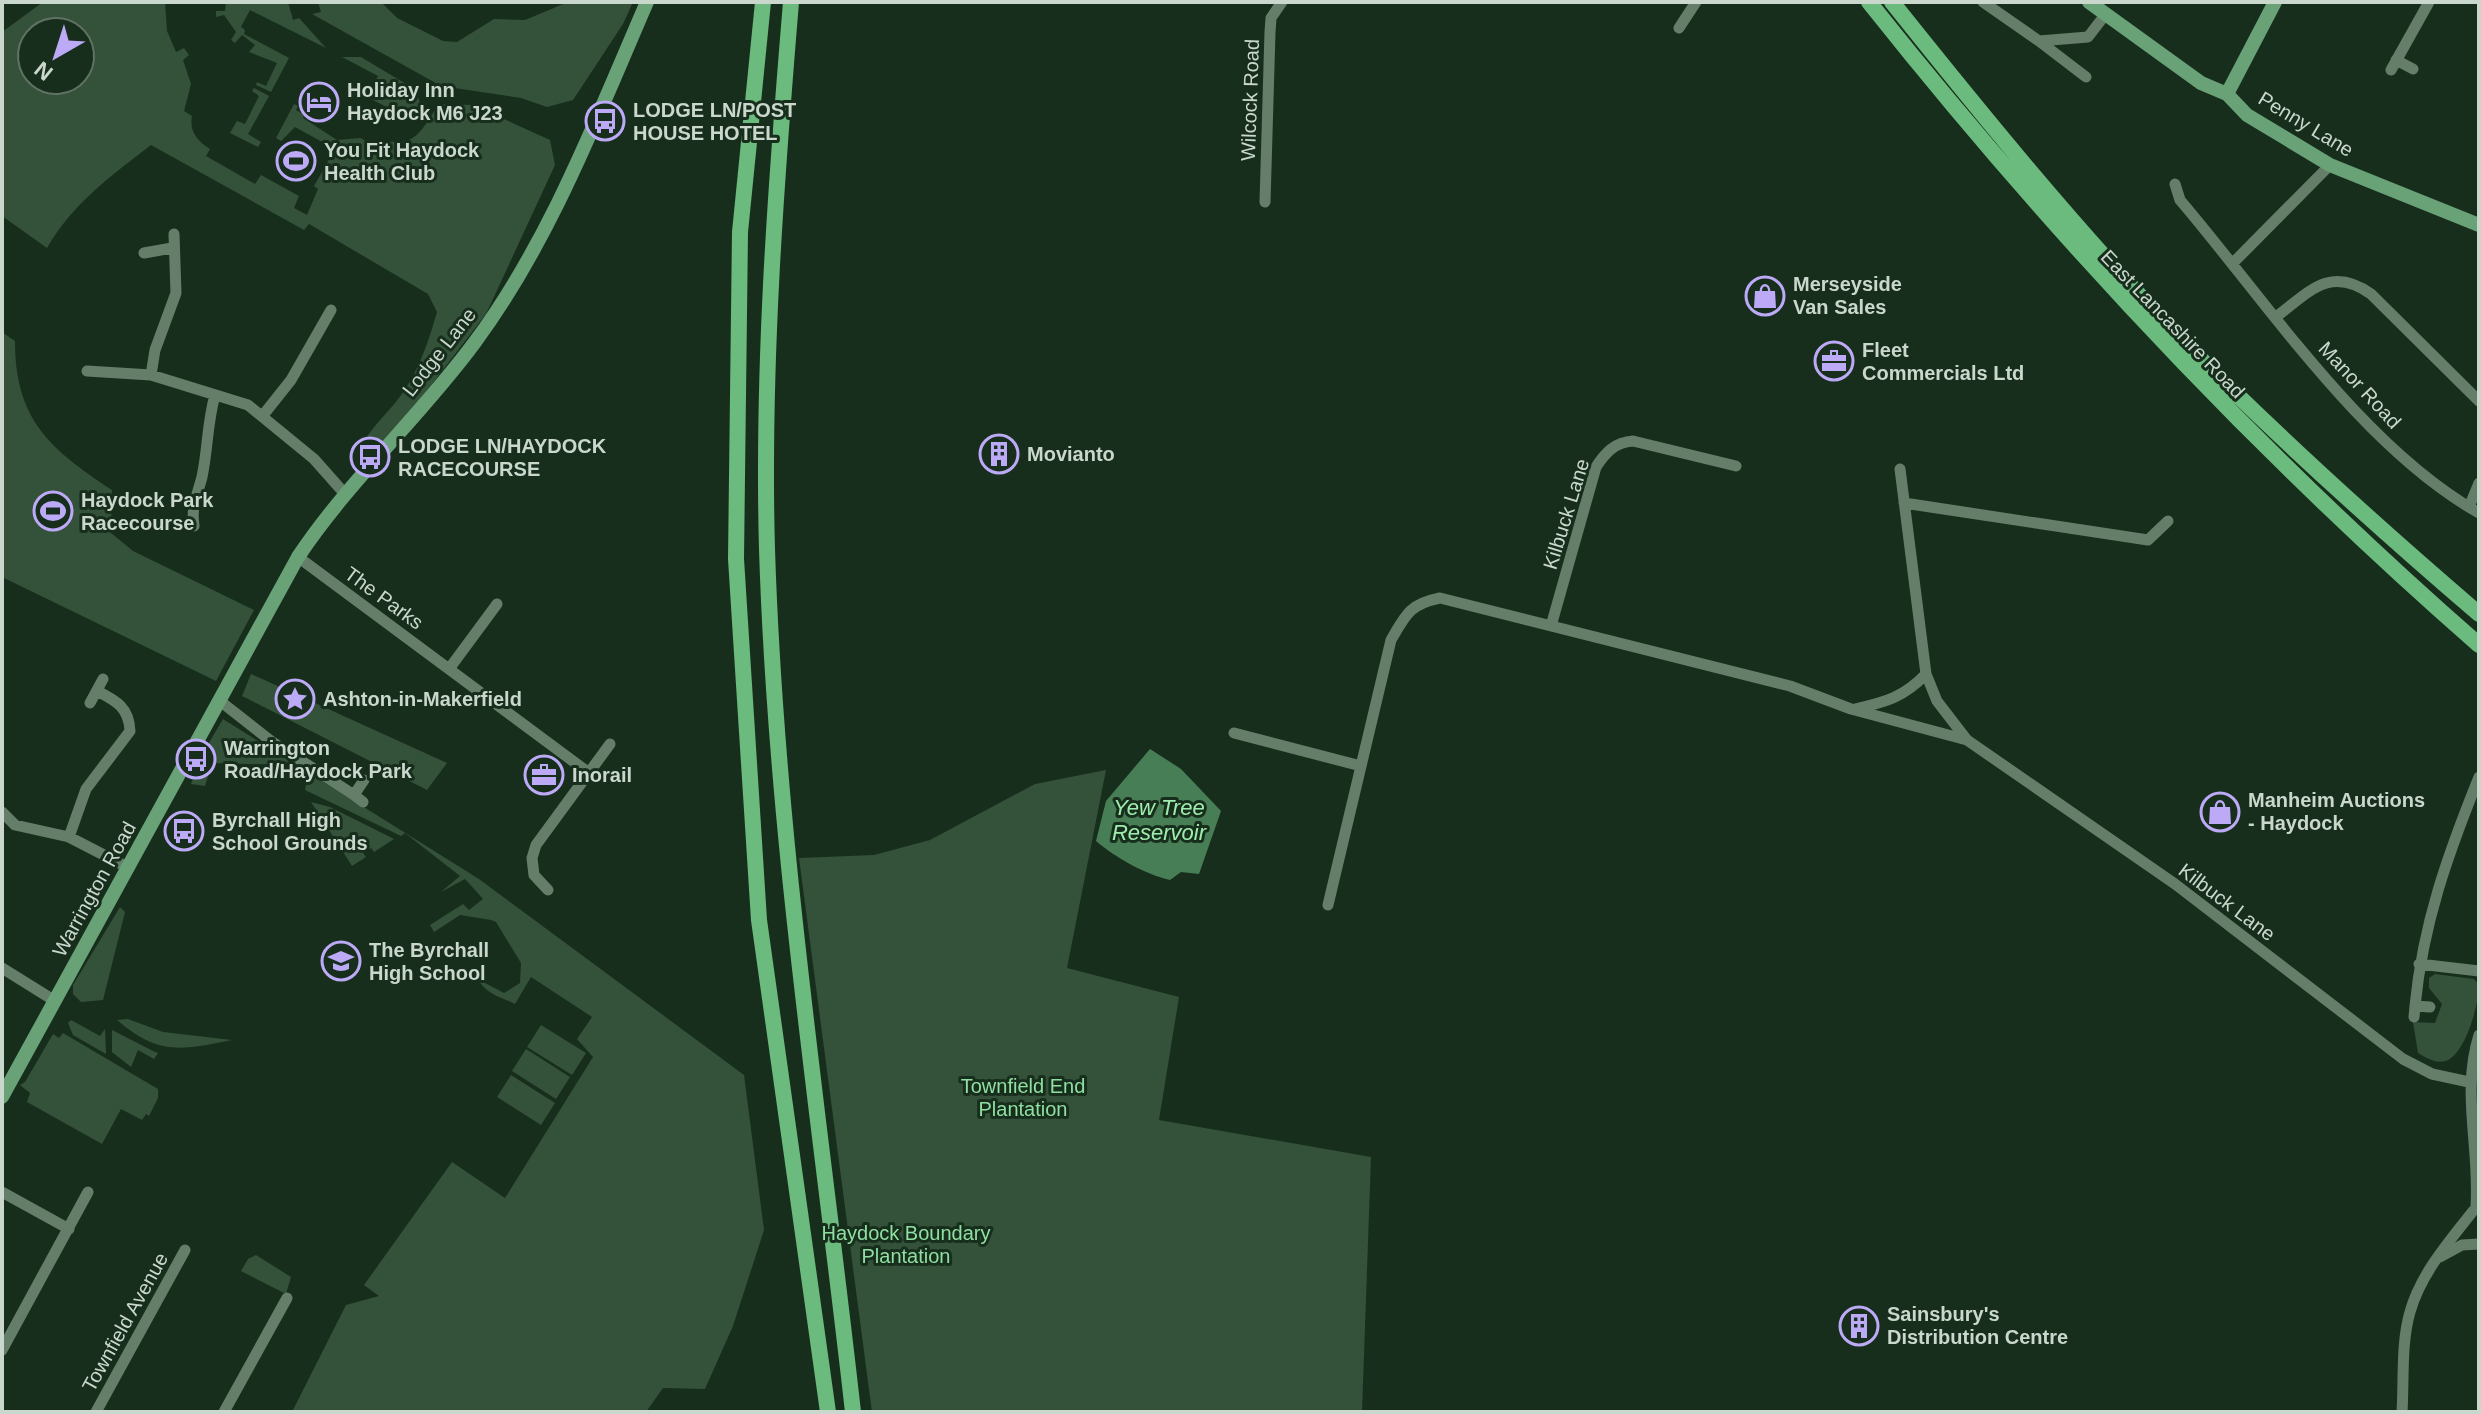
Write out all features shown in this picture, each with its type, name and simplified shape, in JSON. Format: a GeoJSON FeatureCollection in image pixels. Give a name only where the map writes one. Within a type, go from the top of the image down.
{"type":"FeatureCollection","features":[{"type":"Feature","properties":{"kind":"highway"},"geometry":{"type":"LineString","coordinates":[[763,2],[740,232],[736,543],[759,920],[828,1412]]}},
{"type":"Feature","properties":{"kind":"highway"},"geometry":{"type":"LineString","coordinates":[[791,2],[772,230],[767,548],[788,865],[853,1412]]}},
{"type":"Feature","properties":{"kind":"highway","name":"East Lancashire Road"},"geometry":{"type":"LineString","coordinates":[[1869,2],[2007,171],[2116,295],[2227,410],[2329,509],[2479,645]]}},
{"type":"Feature","properties":{"kind":"highway","name":"East Lancashire Road"},"geometry":{"type":"LineString","coordinates":[[1892,2],[2027,168],[2174,331],[2250,408],[2479,614]]}},
{"type":"Feature","properties":{"kind":"main road","name":"Lodge Lane"},"geometry":{"type":"LineString","coordinates":[[220,701],[298,557],[345,494],[446,380],[521,272],[585,142],[647,2]]}},
{"type":"Feature","properties":{"kind":"main road","name":"Penny Lane"},"geometry":{"type":"LineString","coordinates":[[2089,2],[2201,83],[2227,94],[2247,115],[2330,165],[2479,225]]}},
{"type":"Feature","properties":{"kind":"main road"},"geometry":{"type":"LineString","coordinates":[[2227,94],[2275,2]]}},
{"type":"Feature","properties":{"kind":"main road","name":"Warrington Road"},"geometry":{"type":"LineString","coordinates":[[2,1097],[220,701]]}},
{"type":"Feature","properties":{"kind":"street","name":"Wilcock Road"},"geometry":{"type":"LineString","coordinates":[[1265,202],[1271,18],[1282,2]]}},
{"type":"Feature","properties":{"kind":"street"},"geometry":{"type":"LineString","coordinates":[[1679,28],[1696,2]]}},
{"type":"Feature","properties":{"kind":"street"},"geometry":{"type":"LineString","coordinates":[[1983,2],[2086,77]]}},
{"type":"Feature","properties":{"kind":"street"},"geometry":{"type":"LineString","coordinates":[[2413,69],[2393,65],[2429,2]]}},
{"type":"Feature","properties":{"kind":"street"},"geometry":{"type":"LineString","coordinates":[[2039,41],[2088,37],[2105,15]]}},
{"type":"Feature","properties":{"kind":"street"},"geometry":{"type":"LineString","coordinates":[[2233,263],[2330,165]]}},
{"type":"Feature","properties":{"kind":"street","name":"Manor Road"},"geometry":{"type":"LineString","coordinates":[[2175,184],[2180,200],[2314,363],[2390,443],[2434,483],[2474,510]]}},
{"type":"Feature","properties":{"kind":"street"},"geometry":{"type":"LineString","coordinates":[[151,375],[155,350],[176,293],[178,267],[172,248],[174,234]]}},
{"type":"Feature","properties":{"kind":"street"},"geometry":{"type":"LineString","coordinates":[[144,253],[172,248]]}},
{"type":"Feature","properties":{"kind":"street"},"geometry":{"type":"LineString","coordinates":[[2276,317],[2316,287],[2335,280],[2354,282],[2371,294],[2479,401]]}},
{"type":"Feature","properties":{"kind":"street"},"geometry":{"type":"LineString","coordinates":[[264,414],[291,380],[331,310]]}},
{"type":"Feature","properties":{"kind":"street"},"geometry":{"type":"LineString","coordinates":[[87,371],[151,375],[248,405],[264,414],[314,459],[345,494]]}},
{"type":"Feature","properties":{"kind":"street"},"geometry":{"type":"LineString","coordinates":[[194,526],[191,506],[201,479],[206,426],[215,395]]}},
{"type":"Feature","properties":{"kind":"street","name":"Kilbuck Lane"},"geometry":{"type":"LineString","coordinates":[[1551,626],[1596,467],[1604,455],[1616,445],[1633,441],[1736,466]]}},
{"type":"Feature","properties":{"kind":"street","name":"Kilbuck Lane"},"geometry":{"type":"LineString","coordinates":[[1900,469],[1926,674],[1937,701],[1967,740],[2175,884],[2403,1059],[2432,1074],[2469,1082]]}},
{"type":"Feature","properties":{"kind":"street"},"geometry":{"type":"LineString","coordinates":[[2474,510],[2479,483]]}},
{"type":"Feature","properties":{"kind":"street"},"geometry":{"type":"LineString","coordinates":[[1904,503],[2148,540],[2168,521]]}},
{"type":"Feature","properties":{"kind":"street","name":"The Parks"},"geometry":{"type":"LineString","coordinates":[[298,557],[589,773]]}},
{"type":"Feature","properties":{"kind":"street","name":"Kilbuck Lane"},"geometry":{"type":"LineString","coordinates":[[1328,905],[1391,640],[1406,614],[1419,602],[1440,598],[1790,686],[1851,709],[1967,740]]}},
{"type":"Feature","properties":{"kind":"street"},"geometry":{"type":"LineString","coordinates":[[449,669],[497,604]]}},
{"type":"Feature","properties":{"kind":"street"},"geometry":{"type":"LineString","coordinates":[[1851,709],[1893,701],[1909,692],[1926,674]]}},
{"type":"Feature","properties":{"kind":"street"},"geometry":{"type":"LineString","coordinates":[[90,703],[103,679]]}},
{"type":"Feature","properties":{"kind":"street"},"geometry":{"type":"LineString","coordinates":[[69,837],[86,789],[130,731],[129,714],[117,702],[97,691]]}},
{"type":"Feature","properties":{"kind":"street"},"geometry":{"type":"LineString","coordinates":[[220,701],[271,741],[358,799],[364,780]]}},
{"type":"Feature","properties":{"kind":"street"},"geometry":{"type":"LineString","coordinates":[[1234,733],[1361,766]]}},
{"type":"Feature","properties":{"kind":"street"},"geometry":{"type":"LineString","coordinates":[[548,890],[534,875],[533,851],[610,744]]}},
{"type":"Feature","properties":{"kind":"street"},"geometry":{"type":"LineString","coordinates":[[2430,1007],[2415,1011],[2419,964],[2431,906],[2479,777]]}},
{"type":"Feature","properties":{"kind":"street"},"geometry":{"type":"LineString","coordinates":[[2,812],[15,825],[69,837],[129,868]]}},
{"type":"Feature","properties":{"kind":"street"},"geometry":{"type":"LineString","coordinates":[[2419,964],[2479,971]]}},
{"type":"Feature","properties":{"kind":"street"},"geometry":{"type":"LineString","coordinates":[[2,968],[55,1001]]}},
{"type":"Feature","properties":{"kind":"street"},"geometry":{"type":"LineString","coordinates":[[2436,1259],[2462,1245],[2479,1242],[2472,1226],[2476,1207],[2477,1148],[2469,1082],[2479,1035]]}},
{"type":"Feature","properties":{"kind":"street"},"geometry":{"type":"LineString","coordinates":[[2,1192],[69,1229]]}},
{"type":"Feature","properties":{"kind":"street"},"geometry":{"type":"LineString","coordinates":[[2,1350],[88,1192]]}},
{"type":"Feature","properties":{"kind":"street"},"geometry":{"type":"LineString","coordinates":[[2402,1412],[2409,1314],[2436,1259],[2476,1207]]}},
{"type":"Feature","properties":{"kind":"street","name":"Townfield Avenue"},"geometry":{"type":"LineString","coordinates":[[96,1412],[185,1250]]}},
{"type":"Feature","properties":{"kind":"street"},"geometry":{"type":"LineString","coordinates":[[224,1412],[287,1298]]}},
{"type":"Feature","properties":{"kind":"green space"},"geometry":{"type":"Polygon","coordinates":[[[43,2],[165,2],[167,31],[176,52],[184,48],[189,55],[183,60],[191,84],[184,111],[192,116],[195,135],[210,149],[206,156],[255,184],[261,175],[299,196],[294,208],[307,215],[318,189],[314,186],[335,149],[295,127],[281,141],[276,138],[294,104],[298,106],[296,110],[304,115],[303,118],[337,140],[361,138],[374,147],[415,136],[439,104],[473,105],[550,140],[555,165],[486,314],[388,441],[364,452],[361,447],[365,440],[406,388],[422,356],[437,312],[428,294],[309,224],[304,230],[151,145],[81,204],[47,248],[2,216],[2,32],[16,22],[16,96],[96,96],[96,16],[24,16],[43,2]]]}},
{"type":"Feature","properties":{"kind":"green space"},"geometry":{"type":"Polygon","coordinates":[[[226,2],[288,2],[293,20],[299,18],[326,48],[250,10],[241,27],[245,30],[244,34],[289,58],[271,92],[256,85],[257,82],[266,86],[277,63],[249,52],[255,45],[242,35],[235,43],[231,40],[236,32],[224,15],[216,17],[216,11],[225,11],[226,2]]]}},
{"type":"Feature","properties":{"kind":"green space"},"geometry":{"type":"Polygon","coordinates":[[[318,2],[381,2],[397,18],[443,41],[457,42],[494,19],[525,20],[568,2],[633,2],[623,24],[573,100],[547,107],[521,98],[441,86],[312,14],[321,12],[318,2]]]}},
{"type":"Feature","properties":{"kind":"green space"},"geometry":{"type":"Polygon","coordinates":[[[342,57],[361,57],[416,90],[420,103],[413,113],[404,116],[373,100],[377,92],[371,88],[378,76],[342,57]]]}},
{"type":"Feature","properties":{"kind":"green space"},"geometry":{"type":"Polygon","coordinates":[[[254,88],[269,96],[248,134],[261,142],[258,147],[230,133],[237,121],[245,124],[259,96],[252,91],[254,88]]]}},
{"type":"Feature","properties":{"kind":"green space","name":"Haydock Park Racecourse"},"geometry":{"type":"Polygon","coordinates":[[[2,332],[15,341],[21,392],[40,430],[71,461],[112,490],[111,533],[133,551],[254,610],[216,681],[2,577],[2,332]]]}},
{"type":"Feature","properties":{"kind":"green space"},"geometry":{"type":"Polygon","coordinates":[[[251,674],[447,763],[427,790],[242,696],[251,674]]]}},
{"type":"Feature","properties":{"kind":"green space"},"geometry":{"type":"Polygon","coordinates":[[[223,719],[479,879],[744,1075],[764,1230],[733,1326],[705,1389],[663,1388],[646,1412],[292,1412],[346,1305],[379,1296],[364,1285],[452,1162],[505,1198],[593,1057],[577,1039],[592,1017],[531,977],[515,1004],[485,988],[477,978],[483,977],[483,982],[504,993],[520,983],[521,963],[496,922],[491,920],[460,915],[434,932],[430,925],[463,904],[469,910],[483,899],[465,879],[441,892],[460,876],[405,833],[401,836],[305,790],[307,779],[287,765],[212,763],[205,786],[191,784],[203,753],[223,719]]]}},
{"type":"Feature","properties":{"kind":"green space","name":"Townfield End Plantation"},"geometry":{"type":"Polygon","coordinates":[[[1106,770],[1067,968],[1179,997],[1159,1120],[1371,1157],[1362,1412],[872,1412],[799,858],[874,855],[930,840],[1035,784],[1106,770]]]}},
{"type":"Feature","properties":{"kind":"green space"},"geometry":{"type":"Polygon","coordinates":[[[311,802],[330,807],[394,839],[374,852],[371,848],[363,853],[366,857],[352,866],[311,802]]]}},
{"type":"Feature","properties":{"kind":"green space"},"geometry":{"type":"Polygon","coordinates":[[[120,907],[125,912],[103,1000],[81,1002],[73,994],[73,985],[120,907]]]}},
{"type":"Feature","properties":{"kind":"green space"},"geometry":{"type":"Polygon","coordinates":[[[2435,974],[2474,979],[2479,985],[2474,1015],[2466,1037],[2454,1055],[2440,1062],[2418,1053],[2413,1022],[2435,1023],[2442,1004],[2429,988],[2429,978],[2435,974]]]}},
{"type":"Feature","properties":{"kind":"green space"},"geometry":{"type":"Polygon","coordinates":[[[128,1019],[163,1032],[232,1040],[185,1048],[159,1045],[132,1032],[117,1020],[128,1019]]]}},
{"type":"Feature","properties":{"kind":"green space"},"geometry":{"type":"Polygon","coordinates":[[[71,1020],[100,1036],[105,1029],[106,1054],[73,1035],[68,1023],[71,1020]]]}},
{"type":"Feature","properties":{"kind":"green space"},"geometry":{"type":"Polygon","coordinates":[[[541,1025],[586,1053],[572,1075],[527,1047],[541,1025]]]}},
{"type":"Feature","properties":{"kind":"green space"},"geometry":{"type":"Polygon","coordinates":[[[112,1030],[158,1053],[154,1059],[138,1050],[131,1067],[112,1052],[112,1030]]]}},
{"type":"Feature","properties":{"kind":"green space"},"geometry":{"type":"Polygon","coordinates":[[[63,1033],[158,1089],[158,1098],[149,1116],[146,1114],[142,1120],[121,1109],[102,1144],[27,1102],[30,1093],[20,1085],[25,1082],[53,1034],[59,1038],[63,1033]]]}},
{"type":"Feature","properties":{"kind":"green space"},"geometry":{"type":"Polygon","coordinates":[[[526,1049],[570,1077],[556,1099],[512,1071],[526,1049]]]}},
{"type":"Feature","properties":{"kind":"green space"},"geometry":{"type":"Polygon","coordinates":[[[511,1075],[555,1103],[541,1125],[497,1097],[511,1075]]]}},
{"type":"Feature","properties":{"kind":"green space"},"geometry":{"type":"Polygon","coordinates":[[[256,1255],[291,1277],[286,1294],[241,1271],[248,1259],[256,1255]]]}},
{"type":"Feature","properties":{"kind":"water","name":"Yew Tree Reservoir"},"geometry":{"type":"Polygon","coordinates":[[[1150,749],[1181,769],[1221,811],[1199,874],[1181,872],[1170,880],[1160,877],[1131,865],[1096,841],[1106,801],[1150,749]]]}},
{"type":"Feature","properties":{"kind":"place","name":"Holiday Inn Haydock M6 J23"},"geometry":{"type":"Point","coordinates":[319,102]}},
{"type":"Feature","properties":{"kind":"place","name":"LODGE LN/POST HOUSE HOTEL"},"geometry":{"type":"Point","coordinates":[605,121]}},
{"type":"Feature","properties":{"kind":"place","name":"You Fit Haydock Health Club"},"geometry":{"type":"Point","coordinates":[296,161]}},
{"type":"Feature","properties":{"kind":"place","name":"Merseyside Van Sales"},"geometry":{"type":"Point","coordinates":[1765,296]}},
{"type":"Feature","properties":{"kind":"place","name":"Fleet Commercials Ltd"},"geometry":{"type":"Point","coordinates":[1834,361]}},
{"type":"Feature","properties":{"kind":"place","name":"Movianto"},"geometry":{"type":"Point","coordinates":[999,454]}},
{"type":"Feature","properties":{"kind":"place","name":"LODGE LN/HAYDOCK RACECOURSE"},"geometry":{"type":"Point","coordinates":[370,457]}},
{"type":"Feature","properties":{"kind":"place","name":"Haydock Park Racecourse"},"geometry":{"type":"Point","coordinates":[53,511]}},
{"type":"Feature","properties":{"kind":"place","name":"Ashton-in-Makerfield"},"geometry":{"type":"Point","coordinates":[295,699]}},
{"type":"Feature","properties":{"kind":"place","name":"Warrington Road/Haydock Park"},"geometry":{"type":"Point","coordinates":[196,759]}},
{"type":"Feature","properties":{"kind":"place","name":"Inorail"},"geometry":{"type":"Point","coordinates":[544,775]}},
{"type":"Feature","properties":{"kind":"place","name":"Manheim Auctions - Haydock"},"geometry":{"type":"Point","coordinates":[2220,812]}},
{"type":"Feature","properties":{"kind":"place","name":"Byrchall High School Grounds"},"geometry":{"type":"Point","coordinates":[184,831]}},
{"type":"Feature","properties":{"kind":"place","name":"The Byrchall High School"},"geometry":{"type":"Point","coordinates":[341,961]}},
{"type":"Feature","properties":{"kind":"place","name":"Sainsbury's Distribution Centre"},"geometry":{"type":"Point","coordinates":[1859,1326]}},
{"type":"Feature","properties":{"kind":"park label","name":"Haydock Boundary Plantation"},"geometry":{"type":"Point","coordinates":[906,1244]}}]}
